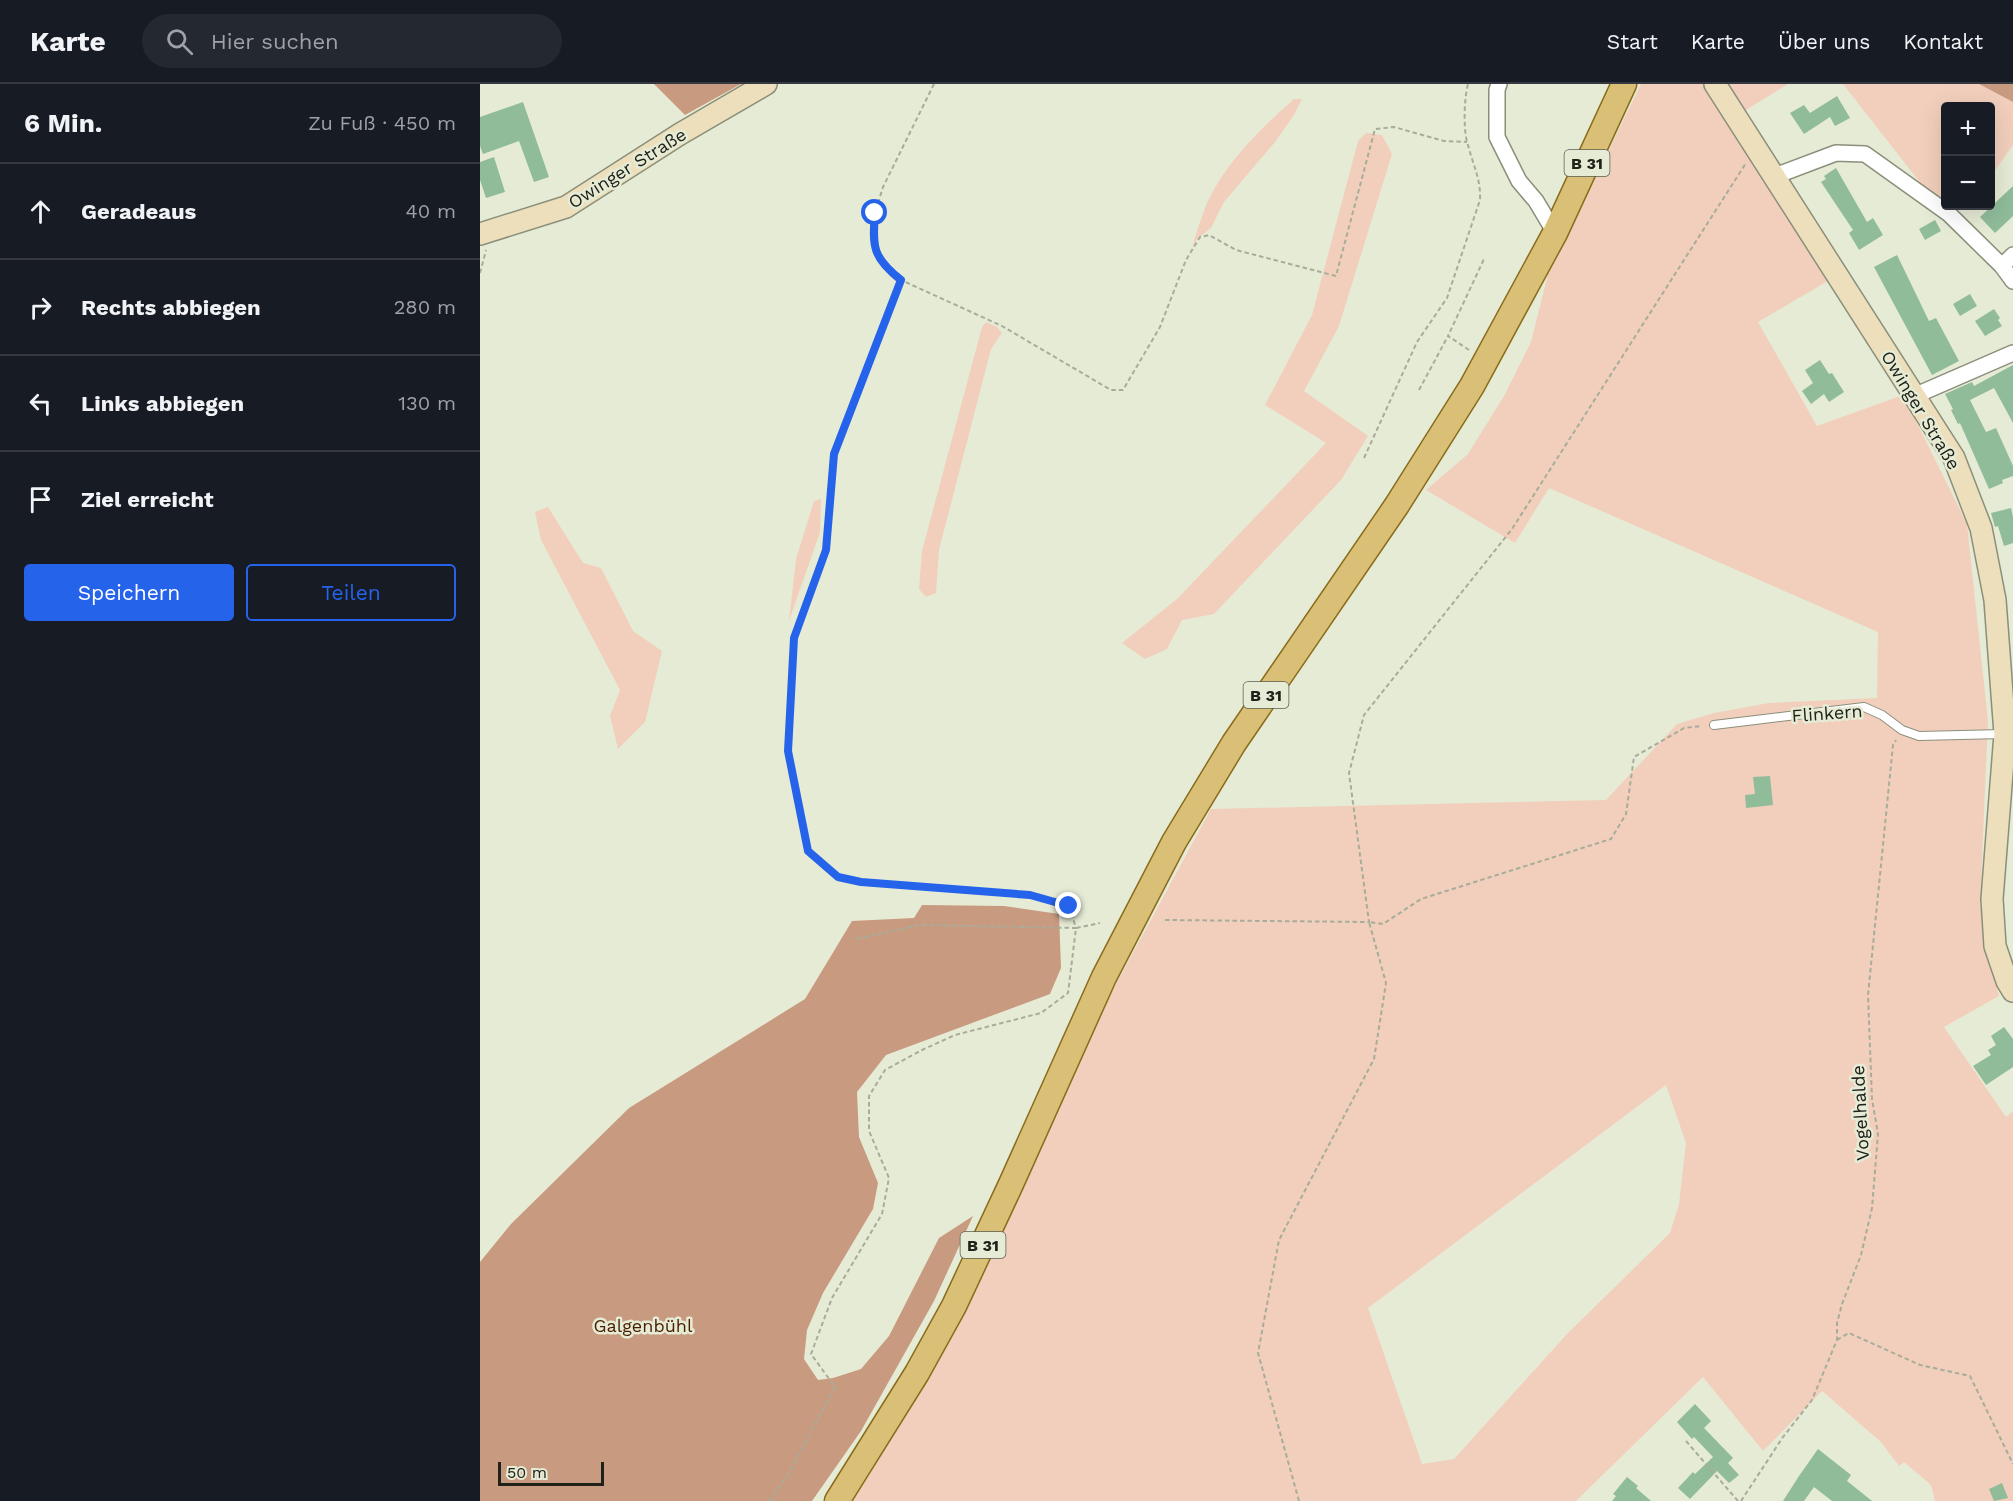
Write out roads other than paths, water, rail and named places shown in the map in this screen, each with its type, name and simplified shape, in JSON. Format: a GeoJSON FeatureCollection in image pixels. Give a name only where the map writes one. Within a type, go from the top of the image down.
{"type":"FeatureCollection","features":[{"type":"Feature","properties":{"kind":"main road","name":"B 31"},"geometry":{"type":"LineString","coordinates":[[837,1501],[917,1373],[954,1306],[998,1214],[1104,976],[1174,842],[1240,734],[1404,495],[1472,386],[1555,233],[1622,88]]}},
{"type":"Feature","properties":{"kind":"street","name":"Owinger Straße"},"geometry":{"type":"LineString","coordinates":[[485,234],[566,207],[680,134],[766,84]]}},
{"type":"Feature","properties":{"kind":"street"},"geometry":{"type":"LineString","coordinates":[[1499,84],[1497,137],[1519,181],[1536,201],[1555,233]]}},
{"type":"Feature","properties":{"kind":"street","name":"Owinger Straße"},"geometry":{"type":"LineString","coordinates":[[1715,84],[1954,458],[1981,528],[1995,600],[2009,734],[1992,899],[1995,946],[2013,991]]}},
{"type":"Feature","properties":{"kind":"street"},"geometry":{"type":"LineString","coordinates":[[1775,176],[1836,153],[1865,154],[1949,214],[2007,260],[2013,281]]}},
{"type":"Feature","properties":{"kind":"street"},"geometry":{"type":"LineString","coordinates":[[1914,396],[2013,353]]}},
{"type":"Feature","properties":{"kind":"lane","name":"Flinkern"},"geometry":{"type":"LineString","coordinates":[[1714,725],[1864,707],[1882,715],[1902,730],[1919,736],[2009,734]]}},
{"type":"Feature","properties":{"kind":"park label","name":"Galgenbühl"},"geometry":{"type":"Point","coordinates":[643,1325]}}]}
